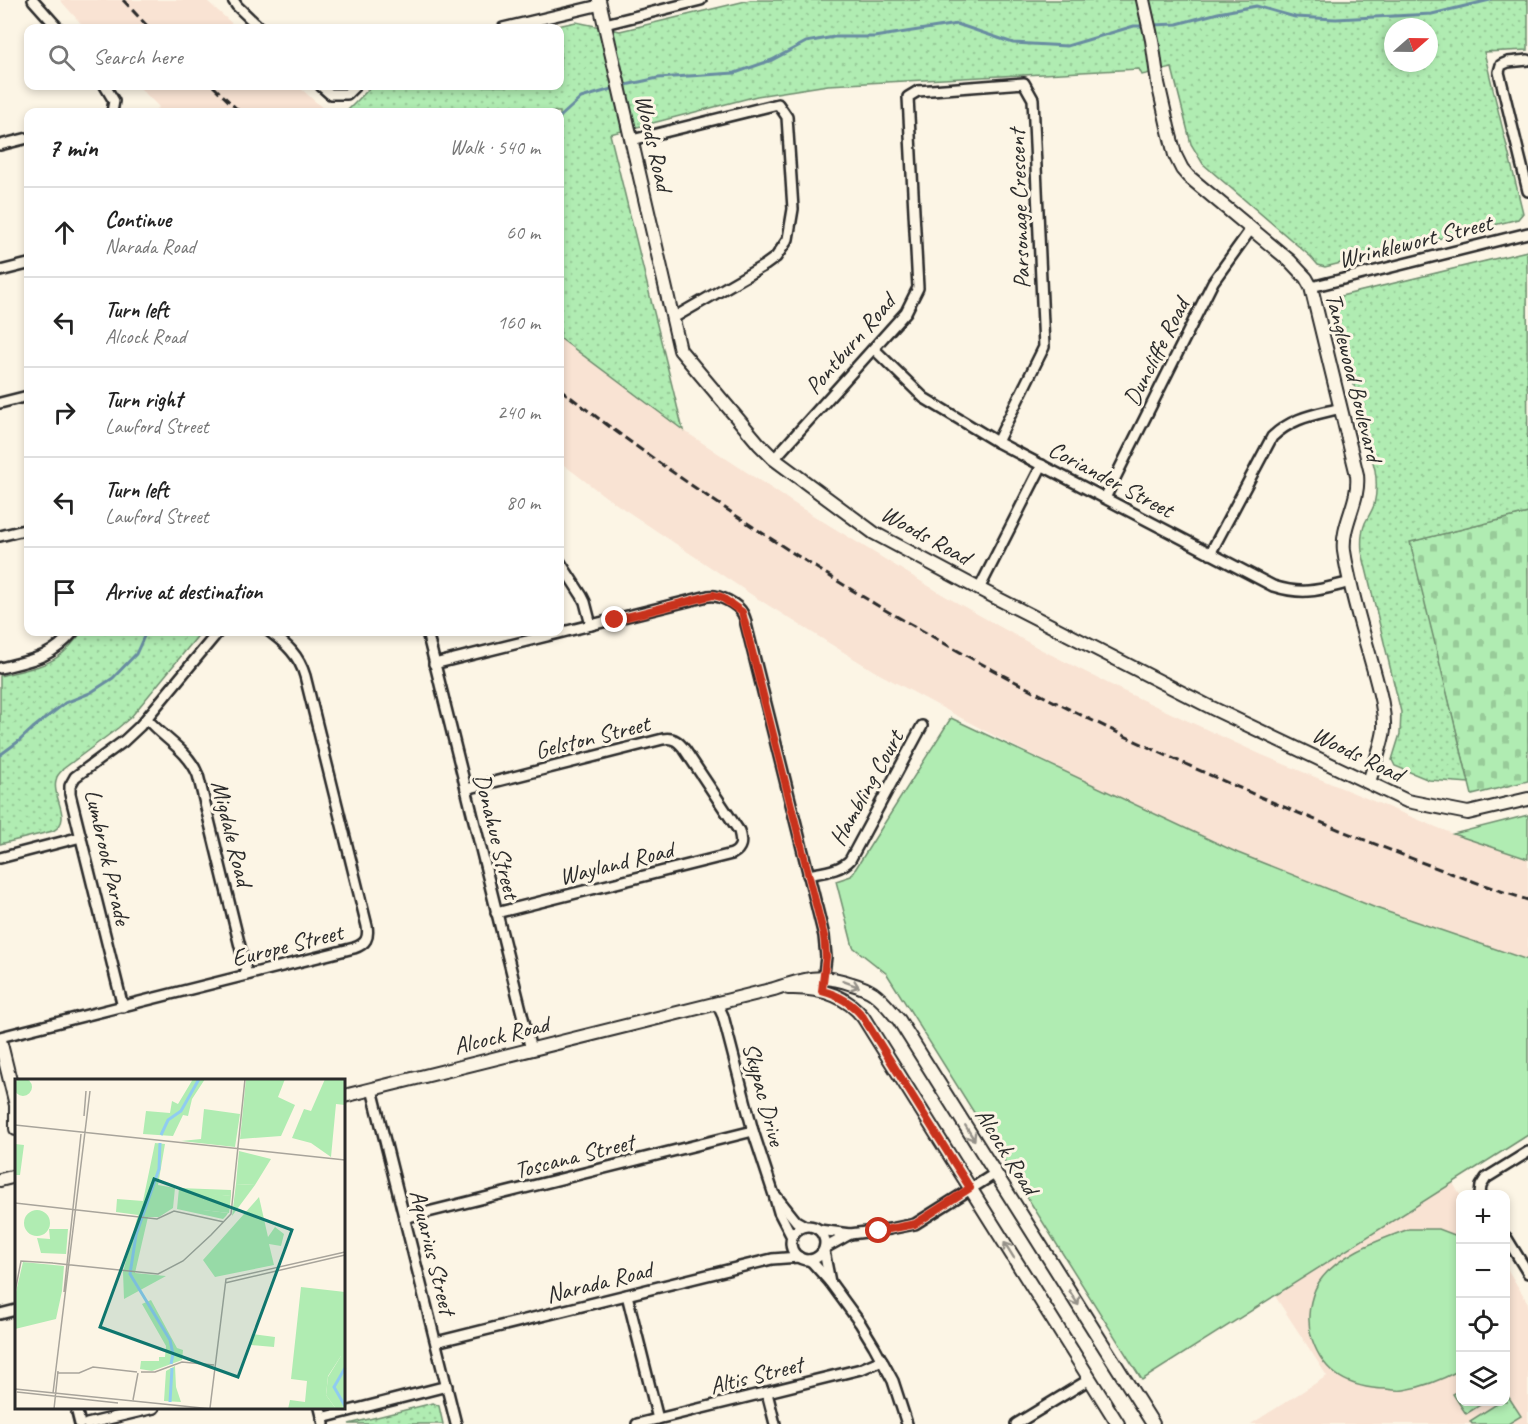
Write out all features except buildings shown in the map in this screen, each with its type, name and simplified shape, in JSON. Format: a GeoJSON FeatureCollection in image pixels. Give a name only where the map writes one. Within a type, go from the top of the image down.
{"type":"FeatureCollection","features":[{"type":"Feature","properties":{"kind":"street"},"geometry":{"type":"LineString","coordinates":[[33,0],[54,24]]}},
{"type":"Feature","properties":{"kind":"street"},"geometry":{"type":"LineString","coordinates":[[233,0],[256,24]]}},
{"type":"Feature","properties":{"kind":"street"},"geometry":{"type":"LineString","coordinates":[[604,24],[701,0]]}},
{"type":"Feature","properties":{"kind":"street","name":"Tanglewood Boulevard"},"geometry":{"type":"LineString","coordinates":[[1143,0],[1158,83],[1175,155],[1182,169],[1299,270],[1311,287],[1357,475],[1358,486],[1347,518],[1344,550],[1383,709],[1384,731],[1369,782]]}},
{"type":"Feature","properties":{"kind":"street"},"geometry":{"type":"LineString","coordinates":[[518,24],[599,2]]}},
{"type":"Feature","properties":{"kind":"street","name":"Woods Road"},"geometry":{"type":"LineString","coordinates":[[599,2],[680,350],[774,459],[874,533],[1212,708],[1407,801],[1468,813],[1528,799]]}},
{"type":"Feature","properties":{"kind":"street"},"geometry":{"type":"LineString","coordinates":[[1528,60],[1508,62],[1501,65],[1499,72],[1528,191]]}},
{"type":"Feature","properties":{"kind":"street","name":"Parsonage Crescent"},"geometry":{"type":"LineString","coordinates":[[908,97],[918,91],[1024,83],[1034,99],[1044,347],[997,442]]}},
{"type":"Feature","properties":{"kind":"street"},"geometry":{"type":"LineString","coordinates":[[107,90],[114,101],[113,108]]}},
{"type":"Feature","properties":{"kind":"street"},"geometry":{"type":"LineString","coordinates":[[326,90],[330,94],[347,94],[351,90]]}},
{"type":"Feature","properties":{"kind":"street","name":"Pontburn Road"},"geometry":{"type":"LineString","coordinates":[[774,459],[906,312],[918,288],[908,97]]}},
{"type":"Feature","properties":{"kind":"street"},"geometry":{"type":"LineString","coordinates":[[632,137],[778,104],[787,117],[793,208],[788,239],[776,257],[765,265],[673,318]]}},
{"type":"Feature","properties":{"kind":"street"},"geometry":{"type":"LineString","coordinates":[[0,145],[24,139]]}},
{"type":"Feature","properties":{"kind":"street","name":"Duncliffe Road"},"geometry":{"type":"LineString","coordinates":[[1105,498],[1213,282],[1251,229]]}},
{"type":"Feature","properties":{"kind":"street","name":"Wrinklewort Street"},"geometry":{"type":"LineString","coordinates":[[1311,287],[1528,233]]}},
{"type":"Feature","properties":{"kind":"street"},"geometry":{"type":"LineString","coordinates":[[0,271],[24,265]]}},
{"type":"Feature","properties":{"kind":"street","name":"Coriander Street"},"geometry":{"type":"LineString","coordinates":[[874,349],[924,398],[997,442],[1273,586],[1290,591],[1309,592],[1351,582]]}},
{"type":"Feature","properties":{"kind":"street"},"geometry":{"type":"LineString","coordinates":[[0,403],[24,397]]}},
{"type":"Feature","properties":{"kind":"street"},"geometry":{"type":"LineString","coordinates":[[1210,554],[1272,436],[1294,420],[1341,408]]}},
{"type":"Feature","properties":{"kind":"street"},"geometry":{"type":"LineString","coordinates":[[979,589],[1042,465]]}},
{"type":"Feature","properties":{"kind":"street"},"geometry":{"type":"LineString","coordinates":[[0,536],[24,530]]}},
{"type":"Feature","properties":{"kind":"street"},"geometry":{"type":"LineString","coordinates":[[564,568],[582,596],[591,625]]}},
{"type":"Feature","properties":{"kind":"street"},"geometry":{"type":"LineString","coordinates":[[564,632],[713,595],[721,597],[742,612],[825,944],[826,957],[822,991]]}},
{"type":"Feature","properties":{"kind":"street"},"geometry":{"type":"LineString","coordinates":[[0,668],[53,652],[70,636]]}},
{"type":"Feature","properties":{"kind":"street","name":"Lumbrook Parade"},"geometry":{"type":"LineString","coordinates":[[123,1006],[69,790],[71,781],[82,770],[132,734],[147,719],[215,636]]}},
{"type":"Feature","properties":{"kind":"street","name":"Europe Street"},"geometry":{"type":"LineString","coordinates":[[0,1038],[354,948],[366,941],[368,934],[302,666],[287,645],[275,636]]}},
{"type":"Feature","properties":{"kind":"street","name":"Donahue Street"},"geometry":{"type":"LineString","coordinates":[[428,636],[531,1050]]}},
{"type":"Feature","properties":{"kind":"street"},"geometry":{"type":"LineString","coordinates":[[434,664],[547,636]]}},
{"type":"Feature","properties":{"kind":"street","name":"Migdale Road"},"geometry":{"type":"LineString","coordinates":[[147,719],[154,728],[181,749],[195,769],[247,975]]}},
{"type":"Feature","properties":{"kind":"street","name":"Hambling Court"},"geometry":{"type":"LineString","coordinates":[[808,875],[839,868],[850,860],[922,726]]}},
{"type":"Feature","properties":{"kind":"street","name":"Gelston Street"},"geometry":{"type":"LineString","coordinates":[[466,789],[663,739],[673,739],[681,745],[739,831],[741,846]]}},
{"type":"Feature","properties":{"kind":"street"},"geometry":{"type":"LineString","coordinates":[[0,858],[81,837]]}},
{"type":"Feature","properties":{"kind":"street","name":"Wayland Road"},"geometry":{"type":"LineString","coordinates":[[496,913],[732,854],[741,846]]}},
{"type":"Feature","properties":{"kind":"street","name":"Alcock Road"},"geometry":{"type":"LineString","coordinates":[[345,1096],[774,989],[807,978],[824,977],[840,980],[867,990],[874,993],[899,1020],[1153,1424]]}},
{"type":"Feature","properties":{"kind":"street","name":"Alcock Road"},"geometry":{"type":"LineString","coordinates":[[774,989],[806,988],[822,991],[838,997],[857,1009],[1118,1424]]}},
{"type":"Feature","properties":{"kind":"street","name":"Skypac Drive"},"geometry":{"type":"LineString","coordinates":[[717,1003],[723,1016],[753,1131],[779,1212],[792,1239]]}},
{"type":"Feature","properties":{"kind":"street"},"geometry":{"type":"LineString","coordinates":[[0,1038],[15,1101]]}},
{"type":"Feature","properties":{"kind":"street","name":"Aquarius Street"},"geometry":{"type":"LineString","coordinates":[[372,1089],[456,1424]]}},
{"type":"Feature","properties":{"kind":"street","name":"Toscana Street"},"geometry":{"type":"LineString","coordinates":[[404,1218],[753,1131]]}},
{"type":"Feature","properties":{"kind":"street"},"geometry":{"type":"LineString","coordinates":[[1480,1190],[1486,1178],[1528,1152]]}},
{"type":"Feature","properties":{"kind":"street"},"geometry":{"type":"LineString","coordinates":[[819,1230],[850,1234],[915,1224],[996,1173]]}},
{"type":"Feature","properties":{"kind":"street"},"geometry":{"type":"LineString","coordinates":[[0,1180],[15,1176]]}},
{"type":"Feature","properties":{"kind":"street","name":"Skypac Drive"},"geometry":{"type":"LineString","coordinates":[[774,1195],[796,1221],[805,1226]]}},
{"type":"Feature","properties":{"kind":"street"},"geometry":{"type":"LineString","coordinates":[[830,1282],[824,1237],[815,1227],[799,1228],[792,1239],[793,1250],[813,1263],[860,1323],[882,1360],[897,1393],[907,1424]]}},
{"type":"Feature","properties":{"kind":"street"},"geometry":{"type":"LineString","coordinates":[[804,1259],[816,1258],[824,1249],[850,1234]]}},
{"type":"Feature","properties":{"kind":"street","name":"Narada Road"},"geometry":{"type":"LineString","coordinates":[[772,1259],[792,1239]]}},
{"type":"Feature","properties":{"kind":"street"},"geometry":{"type":"LineString","coordinates":[[1510,1244],[1528,1273]]}},
{"type":"Feature","properties":{"kind":"street","name":"Narada Road"},"geometry":{"type":"LineString","coordinates":[[436,1342],[772,1259],[804,1259]]}},
{"type":"Feature","properties":{"kind":"street"},"geometry":{"type":"LineString","coordinates":[[627,1295],[658,1419]]}},
{"type":"Feature","properties":{"kind":"street"},"geometry":{"type":"LineString","coordinates":[[0,1314],[15,1310]]}},
{"type":"Feature","properties":{"kind":"street","name":"Altis Street"},"geometry":{"type":"LineString","coordinates":[[637,1424],[861,1369],[882,1360]]}},
{"type":"Feature","properties":{"kind":"street"},"geometry":{"type":"LineString","coordinates":[[1016,1424],[1090,1378]]}},
{"type":"Feature","properties":{"kind":"street"},"geometry":{"type":"LineString","coordinates":[[323,1421],[447,1386]]}},
{"type":"Feature","properties":{"kind":"street"},"geometry":{"type":"LineString","coordinates":[[767,1393],[775,1424]]}},
{"type":"Feature","properties":{"kind":"street"},"geometry":{"type":"LineString","coordinates":[[76,1409],[80,1424]]}},
{"type":"Feature","properties":{"kind":"street"},"geometry":{"type":"LineString","coordinates":[[87,1424],[146,1409]]}},
{"type":"Feature","properties":{"kind":"shaded area"},"geometry":{"type":"Polygon","coordinates":[[[60,0],[206,0],[233,24],[81,24],[60,0]]]}},
{"type":"Feature","properties":{"kind":"shaded area"},"geometry":{"type":"Polygon","coordinates":[[[142,90],[302,90],[323,108],[158,108],[142,90]]]}},
{"type":"Feature","properties":{"kind":"shaded area"},"geometry":{"type":"Polygon","coordinates":[[[564,341],[683,430],[801,508],[945,596],[1040,649],[1123,691],[1262,755],[1453,834],[1528,859],[1528,960],[1376,908],[1238,853],[1160,818],[1004,741],[874,671],[755,597],[606,497],[564,465],[564,341]]]}},
{"type":"Feature","properties":{"kind":"shaded area"},"geometry":{"type":"Polygon","coordinates":[[[1453,1183],[1457,1190],[1456,1406],[1510,1406],[1510,1274],[1528,1303],[1528,1424],[1251,1424],[1327,1376],[1275,1296],[1453,1183]]]}},
{"type":"Feature","properties":{"kind":"green space"},"geometry":{"type":"Polygon","coordinates":[[[750,0],[1528,0],[1528,50],[1484,52],[1523,213],[1518,219],[1325,267],[1318,265],[1203,164],[1191,144],[1172,68],[1142,75],[1139,69],[828,85],[757,96],[610,134],[683,430],[564,341],[564,108],[350,108],[368,90],[564,90],[564,25],[576,22],[620,31],[750,0]]]}},
{"type":"Feature","properties":{"kind":"green space"},"geometry":{"type":"Polygon","coordinates":[[[1527,251],[1528,513],[1410,542],[1469,783],[1429,780],[1395,766],[1392,760],[1400,734],[1401,712],[1362,552],[1364,527],[1375,501],[1376,474],[1334,304],[1337,297],[1527,251]]]}},
{"type":"Feature","properties":{"kind":"green space"},"geometry":{"type":"Polygon","coordinates":[[[1528,513],[1528,781],[1472,795],[1409,542],[1528,513]]]}},
{"type":"Feature","properties":{"kind":"green space"},"geometry":{"type":"Polygon","coordinates":[[[78,636],[198,636],[131,717],[58,775],[55,784],[62,814],[59,826],[53,831],[0,844],[0,676],[31,669],[53,660],[78,636]]]}},
{"type":"Feature","properties":{"kind":"green space"},"geometry":{"type":"Polygon","coordinates":[[[951,718],[1238,853],[1376,908],[1528,960],[1528,1135],[1142,1380],[887,974],[853,947],[836,881],[851,876],[951,718]]]}},
{"type":"Feature","properties":{"kind":"green space"},"geometry":{"type":"Polygon","coordinates":[[[1528,815],[1528,859],[1453,834],[1528,815]]]}},
{"type":"Feature","properties":{"kind":"green space"},"geometry":{"type":"Polygon","coordinates":[[[1409,1229],[1439,1229],[1456,1235],[1456,1372],[1419,1387],[1395,1390],[1361,1386],[1350,1382],[1340,1377],[1324,1362],[1312,1339],[1309,1325],[1309,1310],[1313,1295],[1319,1282],[1337,1263],[1372,1243],[1409,1229]]]}},
{"type":"Feature","properties":{"kind":"green space"},"geometry":{"type":"Polygon","coordinates":[[[1510,1399],[1521,1416],[1508,1424],[1472,1424],[1470,1421],[1494,1406],[1510,1406],[1510,1399]]]}},
{"type":"Feature","properties":{"kind":"green space"},"geometry":{"type":"Polygon","coordinates":[[[433,1403],[439,1406],[443,1424],[349,1424],[433,1403]]]}},
{"type":"Feature","properties":{"kind":"green space"},"geometry":{"type":"Polygon","coordinates":[[[1461,1406],[1479,1406],[1466,1414],[1461,1406]]]}},
{"type":"Feature","properties":{"kind":"waterway"},"geometry":{"type":"LineString","coordinates":[[1152,25],[1177,24],[1256,6],[1295,17],[1336,19],[1432,14],[1490,0]]}},
{"type":"Feature","properties":{"kind":"waterway"},"geometry":{"type":"LineString","coordinates":[[621,86],[658,78],[735,73],[772,60],[806,42],[834,37],[874,37],[957,24],[1013,43],[1067,46],[1134,26],[1145,26]]}},
{"type":"Feature","properties":{"kind":"waterway"},"geometry":{"type":"LineString","coordinates":[[564,113],[581,98],[615,88]]}},
{"type":"Feature","properties":{"kind":"waterway"},"geometry":{"type":"LineString","coordinates":[[0,755],[65,703],[90,693],[113,678],[136,654],[144,636]]}},
{"type":"Feature","properties":{"kind":"railway"},"geometry":{"type":"LineString","coordinates":[[123,0],[145,24]]}},
{"type":"Feature","properties":{"kind":"railway"},"geometry":{"type":"LineString","coordinates":[[217,90],[236,108]]}},
{"type":"Feature","properties":{"kind":"railway"},"geometry":{"type":"LineString","coordinates":[[564,392],[673,472],[790,551],[879,606],[986,666],[1119,733],[1255,795],[1414,859],[1528,900]]}},
{"type":"Feature","properties":{"kind":"route"},"geometry":{"type":"LineString","coordinates":[[615,620],[713,595],[721,597],[742,612],[824,936],[826,957],[822,991],[838,997],[857,1009],[970,1188],[915,1224],[879,1231]]}}]}
